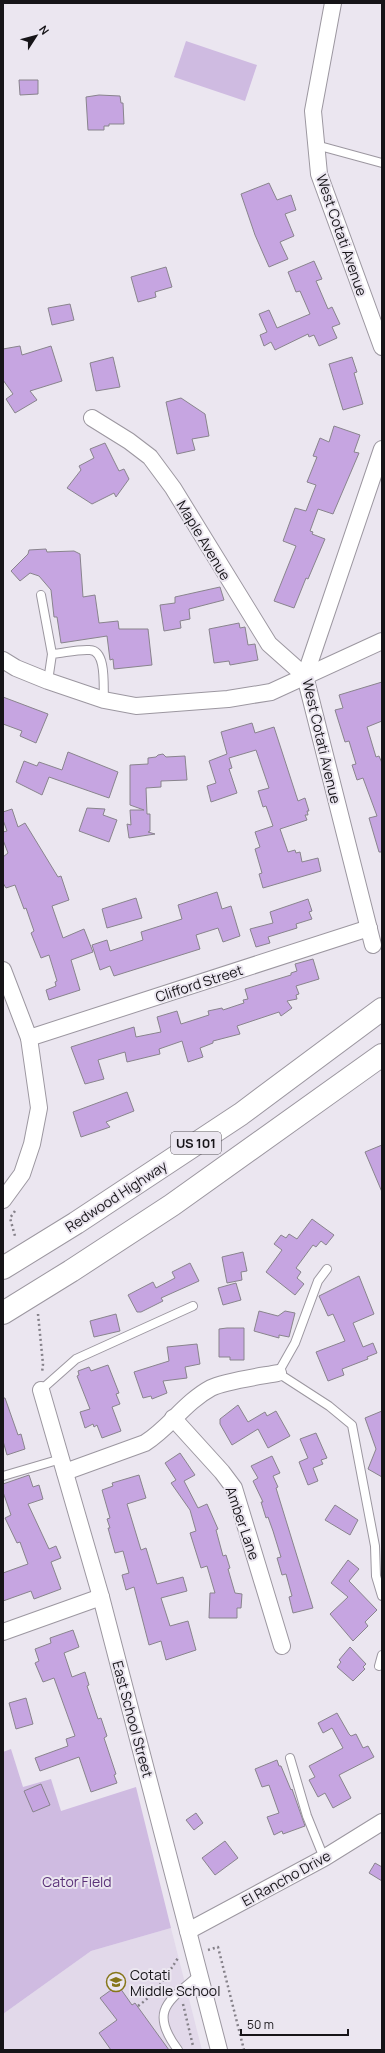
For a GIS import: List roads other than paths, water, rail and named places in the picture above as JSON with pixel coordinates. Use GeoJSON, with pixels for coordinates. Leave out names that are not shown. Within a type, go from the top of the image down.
{"type":"FeatureCollection","features":[{"type":"Feature","properties":{"kind":"highway","name":"Redwood Highway"},"geometry":{"type":"LineString","coordinates":[[3,1268],[76,1223],[241,1114],[382,1009]]}},
{"type":"Feature","properties":{"kind":"highway","name":"US 101"},"geometry":{"type":"LineString","coordinates":[[3,1313],[71,1271],[172,1205],[382,1055]]}},
{"type":"Feature","properties":{"kind":"street","name":"West Cotati Avenue"},"geometry":{"type":"LineString","coordinates":[[333,3],[313,111],[319,174],[382,347]]}},
{"type":"Feature","properties":{"kind":"street","name":"Maple Avenue"},"geometry":{"type":"LineString","coordinates":[[92,418],[129,441],[150,457],[173,488],[269,644],[305,676]]}},
{"type":"Feature","properties":{"kind":"street","name":"West Cotati Avenue"},"geometry":{"type":"LineString","coordinates":[[373,945],[305,676],[382,449]]}},
{"type":"Feature","properties":{"kind":"street"},"geometry":{"type":"LineString","coordinates":[[3,660],[16,668],[48,681],[104,700],[136,706],[228,699],[270,692],[349,658],[382,641]]}},
{"type":"Feature","properties":{"kind":"street","name":"Clifford Street"},"geometry":{"type":"LineString","coordinates":[[29,1038],[369,928]]}},
{"type":"Feature","properties":{"kind":"street"},"geometry":{"type":"LineString","coordinates":[[3,970],[29,1038],[39,1108],[32,1144],[22,1174],[3,1200]]}},
{"type":"Feature","properties":{"kind":"street"},"geometry":{"type":"LineString","coordinates":[[63,1465],[145,1444],[157,1436],[173,1418],[194,1400],[213,1387],[278,1373]]}},
{"type":"Feature","properties":{"kind":"street","name":"East School Street"},"geometry":{"type":"LineString","coordinates":[[41,1390],[101,1597],[219,2050]]}},
{"type":"Feature","properties":{"kind":"street","name":"Amber Lane"},"geometry":{"type":"LineString","coordinates":[[173,1418],[222,1472],[234,1488],[282,1646]]}},
{"type":"Feature","properties":{"kind":"street"},"geometry":{"type":"LineString","coordinates":[[3,1632],[101,1597]]}},
{"type":"Feature","properties":{"kind":"street","name":"El Rancho Drive"},"geometry":{"type":"LineString","coordinates":[[188,1931],[324,1858],[382,1822]]}},
{"type":"Feature","properties":{"kind":"lane"},"geometry":{"type":"LineString","coordinates":[[316,145],[382,163]]}},
{"type":"Feature","properties":{"kind":"lane"},"geometry":{"type":"LineString","coordinates":[[41,595],[52,654],[48,681]]}},
{"type":"Feature","properties":{"kind":"lane"},"geometry":{"type":"LineString","coordinates":[[52,654],[90,650],[98,654],[102,660],[104,700]]}},
{"type":"Feature","properties":{"kind":"lane"},"geometry":{"type":"LineString","coordinates":[[327,1269],[318,1281],[295,1343],[278,1373],[329,1406],[352,1425],[374,1546],[376,1576],[382,1596]]}},
{"type":"Feature","properties":{"kind":"lane"},"geometry":{"type":"LineString","coordinates":[[41,1390],[76,1360],[193,1306]]}},
{"type":"Feature","properties":{"kind":"lane"},"geometry":{"type":"LineString","coordinates":[[3,1476],[63,1465]]}},
{"type":"Feature","properties":{"kind":"lane"},"geometry":{"type":"LineString","coordinates":[[380,1666],[382,1655]]}},
{"type":"Feature","properties":{"kind":"lane"},"geometry":{"type":"LineString","coordinates":[[290,1758],[307,1816],[324,1858]]}},
{"type":"Feature","properties":{"kind":"lane"},"geometry":{"type":"LineString","coordinates":[[178,2050],[169,2038],[162,2013],[170,2001],[200,1974]]}},
{"type":"Feature","properties":{"kind":"place","name":"Cotati Middle School"},"geometry":{"type":"Point","coordinates":[116,1982]}},
{"type":"Feature","properties":{"kind":"park label","name":"Cator Field"},"geometry":{"type":"Point","coordinates":[77,1881]}}]}
